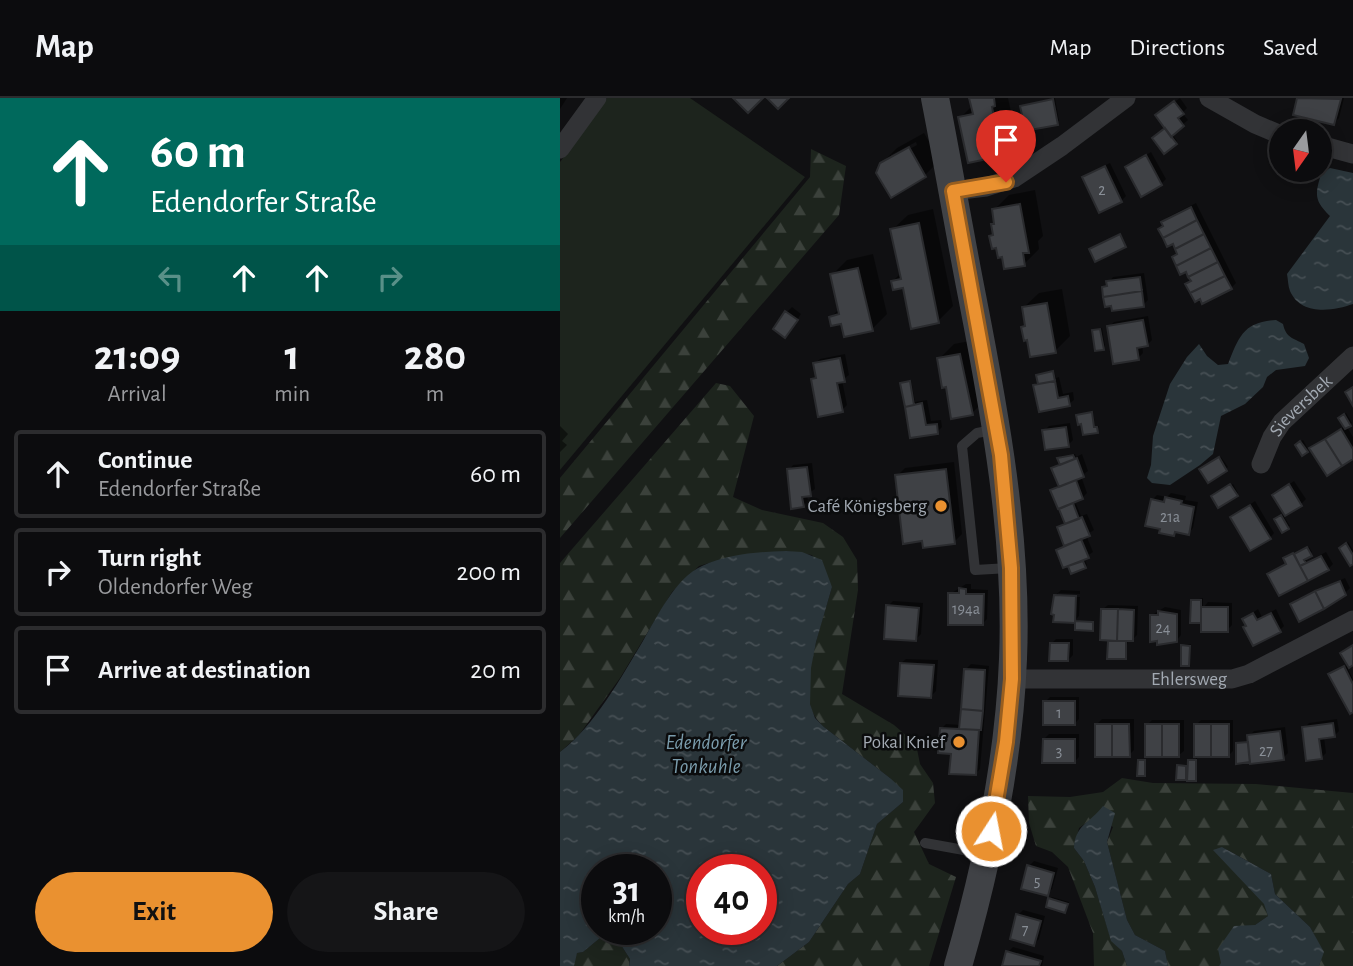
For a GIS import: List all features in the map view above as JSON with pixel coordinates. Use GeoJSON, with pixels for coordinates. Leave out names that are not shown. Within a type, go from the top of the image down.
{"type":"FeatureCollection","features":[{"type":"Feature","properties":{"kind":"street"},"geometry":{"type":"LineString","coordinates":[[560,149],[597,98]]}},
{"type":"Feature","properties":{"kind":"street"},"geometry":{"type":"LineString","coordinates":[[934,98],[997,429],[1011,568],[1012,679],[1001,775],[987,854],[958,966]]}},
{"type":"Feature","properties":{"kind":"street"},"geometry":{"type":"LineString","coordinates":[[953,191],[986,187],[1014,178],[1126,98]]}},
{"type":"Feature","properties":{"kind":"street"},"geometry":{"type":"LineString","coordinates":[[1209,98],[1269,130]]}},
{"type":"Feature","properties":{"kind":"street"},"geometry":{"type":"LineString","coordinates":[[1332,149],[1353,155]]}},
{"type":"Feature","properties":{"kind":"street","name":"Sieversbek"},"geometry":{"type":"LineString","coordinates":[[1261,464],[1272,437],[1282,422],[1353,356]]}},
{"type":"Feature","properties":{"kind":"street","name":"Ehlersweg"},"geometry":{"type":"LineString","coordinates":[[1012,679],[1232,679],[1249,674],[1353,620]]}},
{"type":"Feature","properties":{"kind":"lane"},"geometry":{"type":"LineString","coordinates":[[997,429],[977,433],[962,446],[975,570],[1011,568]]}},
{"type":"Feature","properties":{"kind":"lane"},"geometry":{"type":"LineString","coordinates":[[925,843],[987,854]]}},
{"type":"Feature","properties":{"kind":"green space"},"geometry":{"type":"Polygon","coordinates":[[[607,98],[690,98],[805,177],[560,470],[560,162],[607,98]]]}},
{"type":"Feature","properties":{"kind":"green space"},"geometry":{"type":"Polygon","coordinates":[[[811,149],[846,166],[839,215],[560,538],[560,478],[810,177],[811,149]]]}},
{"type":"Feature","properties":{"kind":"green space"},"geometry":{"type":"Polygon","coordinates":[[[716,383],[730,386],[754,416],[733,497],[762,510],[823,523],[843,537],[857,560],[858,590],[842,694],[894,725],[916,744],[920,764],[933,783],[935,803],[914,832],[929,864],[956,877],[929,966],[777,966],[809,942],[848,884],[860,874],[877,824],[903,802],[890,778],[824,727],[812,711],[809,691],[812,661],[832,587],[812,555],[786,551],[699,566],[672,592],[620,678],[579,735],[560,752],[560,563],[716,383]]]}},
{"type":"Feature","properties":{"kind":"green space"},"geometry":{"type":"Polygon","coordinates":[[[1122,778],[1153,783],[1256,784],[1353,793],[1353,966],[1319,966],[1323,952],[1310,927],[1275,894],[1271,874],[1222,847],[1265,904],[1268,916],[1255,925],[1219,966],[1168,966],[1165,951],[1135,935],[1127,920],[1107,842],[1113,827],[1096,816],[1079,828],[1074,848],[1084,861],[1095,887],[1111,940],[1122,951],[1127,966],[1094,966],[1093,933],[1068,867],[1052,852],[1036,846],[1029,823],[1028,796],[1070,797],[1103,792],[1122,778]]]}},
{"type":"Feature","properties":{"kind":"green space"},"geometry":{"type":"Polygon","coordinates":[[[592,945],[621,945],[630,959],[629,966],[574,966],[577,953],[592,945]]]}},
{"type":"Feature","properties":{"kind":"water"},"geometry":{"type":"Polygon","coordinates":[[[1332,168],[1353,173],[1353,304],[1327,310],[1309,308],[1295,299],[1289,289],[1287,274],[1330,216],[1321,206],[1317,192],[1319,182],[1332,182],[1332,168]]]}},
{"type":"Feature","properties":{"kind":"water"},"geometry":{"type":"Polygon","coordinates":[[[1276,320],[1283,324],[1290,337],[1304,344],[1309,358],[1305,366],[1276,370],[1245,404],[1221,416],[1213,454],[1200,465],[1170,485],[1152,483],[1147,478],[1151,465],[1153,436],[1170,384],[1187,357],[1199,344],[1207,356],[1218,365],[1228,364],[1239,339],[1249,328],[1265,321],[1276,320]]]}},
{"type":"Feature","properties":{"kind":"water","name":"Edendorfer Tonkuhle"},"geometry":{"type":"Polygon","coordinates":[[[802,552],[822,560],[832,587],[811,668],[810,704],[815,718],[824,727],[903,790],[903,802],[877,824],[860,874],[848,884],[809,942],[777,966],[629,966],[630,959],[621,945],[672,945],[672,854],[581,854],[581,945],[592,945],[577,953],[574,966],[560,966],[560,752],[596,715],[661,610],[684,579],[702,566],[743,554],[802,552]]]}},
{"type":"Feature","properties":{"kind":"water"},"geometry":{"type":"Polygon","coordinates":[[[1103,806],[1115,813],[1107,842],[1127,920],[1135,935],[1165,951],[1168,966],[1127,966],[1122,951],[1111,941],[1095,887],[1084,861],[1074,848],[1080,829],[1103,806]]]}},
{"type":"Feature","properties":{"kind":"water"},"geometry":{"type":"Polygon","coordinates":[[[1222,847],[1271,874],[1275,894],[1310,927],[1324,952],[1319,966],[1219,966],[1221,963],[1218,949],[1234,926],[1255,925],[1268,916],[1264,904],[1213,850],[1222,847]]]}},
{"type":"Feature","properties":{"kind":"building"},"geometry":{"type":"Polygon","coordinates":[[[733,98],[763,98],[748,113],[733,98]]]}},
{"type":"Feature","properties":{"kind":"building"},"geometry":{"type":"Polygon","coordinates":[[[767,98],[789,98],[778,109],[767,98]]]}},
{"type":"Feature","properties":{"kind":"building"},"geometry":{"type":"Polygon","coordinates":[[[969,98],[994,98],[995,106],[992,107],[1002,156],[968,163],[958,117],[973,114],[969,98]]]}},
{"type":"Feature","properties":{"kind":"building"},"geometry":{"type":"Polygon","coordinates":[[[1297,98],[1341,99],[1334,125],[1332,119],[1309,119],[1293,115],[1297,98]]]}},
{"type":"Feature","properties":{"kind":"building"},"geometry":{"type":"Polygon","coordinates":[[[1053,99],[1058,125],[1013,133],[1010,118],[1022,115],[1020,106],[1053,99]]]}},
{"type":"Feature","properties":{"kind":"building"},"geometry":{"type":"Polygon","coordinates":[[[1174,101],[1184,114],[1178,118],[1184,126],[1171,137],[1155,115],[1174,101]]]}},
{"type":"Feature","properties":{"kind":"building"},"geometry":{"type":"Polygon","coordinates":[[[1165,128],[1177,144],[1164,154],[1152,138],[1165,128]]]}},
{"type":"Feature","properties":{"kind":"building"},"geometry":{"type":"Polygon","coordinates":[[[909,147],[926,177],[891,198],[876,173],[880,163],[909,147]]]}},
{"type":"Feature","properties":{"kind":"building"},"geometry":{"type":"Polygon","coordinates":[[[1146,155],[1162,185],[1141,197],[1125,167],[1146,155]]]}},
{"type":"Feature","properties":{"kind":"building"},"geometry":{"type":"Polygon","coordinates":[[[1105,166],[1122,202],[1099,213],[1082,177],[1105,166]]]}},
{"type":"Feature","properties":{"kind":"building"},"geometry":{"type":"Polygon","coordinates":[[[1020,204],[1029,253],[1023,253],[1025,266],[1004,269],[1002,257],[998,258],[996,248],[992,249],[989,236],[993,235],[992,209],[1020,204]]]}},
{"type":"Feature","properties":{"kind":"building"},"geometry":{"type":"Polygon","coordinates":[[[1191,207],[1197,220],[1163,238],[1158,229],[1163,226],[1161,222],[1191,207]]]}},
{"type":"Feature","properties":{"kind":"building"},"geometry":{"type":"Polygon","coordinates":[[[1197,220],[1204,234],[1175,249],[1173,244],[1167,247],[1163,238],[1197,220]]]}},
{"type":"Feature","properties":{"kind":"building"},"geometry":{"type":"Polygon","coordinates":[[[919,223],[939,323],[911,329],[903,288],[893,290],[891,281],[901,279],[890,229],[919,223]]]}},
{"type":"Feature","properties":{"kind":"building"},"geometry":{"type":"Polygon","coordinates":[[[1120,234],[1126,247],[1095,262],[1089,249],[1120,234]]]}},
{"type":"Feature","properties":{"kind":"building"},"geometry":{"type":"Polygon","coordinates":[[[1204,234],[1211,248],[1176,266],[1172,257],[1177,254],[1175,249],[1204,234]]]}},
{"type":"Feature","properties":{"kind":"building"},"geometry":{"type":"Polygon","coordinates":[[[1211,248],[1218,262],[1188,277],[1186,272],[1180,275],[1176,266],[1211,248]]]}},
{"type":"Feature","properties":{"kind":"building"},"geometry":{"type":"Polygon","coordinates":[[[1218,262],[1225,276],[1190,293],[1185,284],[1191,281],[1188,277],[1218,262]]]}},
{"type":"Feature","properties":{"kind":"building"},"geometry":{"type":"Polygon","coordinates":[[[858,268],[873,331],[844,337],[841,324],[831,326],[829,317],[839,314],[830,274],[858,268]]]}},
{"type":"Feature","properties":{"kind":"building"},"geometry":{"type":"Polygon","coordinates":[[[1225,276],[1232,289],[1202,304],[1200,299],[1195,302],[1190,293],[1225,276]]]}},
{"type":"Feature","properties":{"kind":"building"},"geometry":{"type":"Polygon","coordinates":[[[1140,277],[1142,291],[1103,297],[1102,287],[1107,286],[1106,281],[1140,277]]]}},
{"type":"Feature","properties":{"kind":"building"},"geometry":{"type":"Polygon","coordinates":[[[1142,291],[1144,307],[1112,311],[1111,306],[1105,307],[1103,297],[1142,291]]]}},
{"type":"Feature","properties":{"kind":"building"},"geometry":{"type":"Polygon","coordinates":[[[1047,303],[1056,353],[1030,357],[1021,327],[1025,326],[1022,307],[1047,303]]]}},
{"type":"Feature","properties":{"kind":"building"},"geometry":{"type":"Polygon","coordinates":[[[785,311],[798,320],[785,338],[773,329],[785,311]]]}},
{"type":"Feature","properties":{"kind":"building"},"geometry":{"type":"Polygon","coordinates":[[[1143,320],[1148,346],[1137,348],[1139,360],[1113,364],[1107,326],[1143,320]]]}},
{"type":"Feature","properties":{"kind":"building"},"geometry":{"type":"Polygon","coordinates":[[[1100,329],[1104,350],[1095,351],[1092,330],[1100,329]]]}},
{"type":"Feature","properties":{"kind":"building"},"geometry":{"type":"Polygon","coordinates":[[[960,354],[973,415],[951,419],[946,387],[942,388],[937,358],[960,354]]]}},
{"type":"Feature","properties":{"kind":"building"},"geometry":{"type":"Polygon","coordinates":[[[840,358],[845,382],[837,383],[843,412],[818,417],[811,379],[816,378],[813,363],[840,358]]]}},
{"type":"Feature","properties":{"kind":"building"},"geometry":{"type":"Polygon","coordinates":[[[1053,371],[1055,381],[1038,384],[1036,375],[1053,371]]]}},
{"type":"Feature","properties":{"kind":"building"},"geometry":{"type":"Polygon","coordinates":[[[910,381],[914,405],[905,407],[900,383],[910,381]]]}},
{"type":"Feature","properties":{"kind":"building"},"geometry":{"type":"Polygon","coordinates":[[[1055,381],[1058,398],[1068,396],[1070,406],[1039,412],[1033,385],[1055,381]]]}},
{"type":"Feature","properties":{"kind":"building"},"geometry":{"type":"Polygon","coordinates":[[[1353,387],[1353,406],[1345,392],[1353,387]]]}},
{"type":"Feature","properties":{"kind":"building"},"geometry":{"type":"Polygon","coordinates":[[[922,403],[926,425],[937,424],[938,434],[910,438],[905,407],[922,403]]]}},
{"type":"Feature","properties":{"kind":"building"},"geometry":{"type":"Polygon","coordinates":[[[1092,412],[1094,427],[1097,427],[1098,433],[1083,435],[1076,415],[1092,412]]]}},
{"type":"Feature","properties":{"kind":"building"},"geometry":{"type":"Polygon","coordinates":[[[1344,414],[1351,426],[1345,429],[1338,418],[1344,414]]]}},
{"type":"Feature","properties":{"kind":"building"},"geometry":{"type":"Polygon","coordinates":[[[1066,427],[1069,447],[1045,450],[1042,430],[1066,427]]]}},
{"type":"Feature","properties":{"kind":"building"},"geometry":{"type":"Polygon","coordinates":[[[1341,429],[1353,449],[1353,459],[1342,466],[1325,439],[1341,429]]]}},
{"type":"Feature","properties":{"kind":"building"},"geometry":{"type":"Polygon","coordinates":[[[1325,439],[1342,466],[1327,476],[1309,448],[1325,439]]]}},
{"type":"Feature","properties":{"kind":"building"},"geometry":{"type":"Polygon","coordinates":[[[1300,441],[1308,452],[1302,456],[1295,445],[1300,441]]]}},
{"type":"Feature","properties":{"kind":"building"},"geometry":{"type":"Polygon","coordinates":[[[1073,455],[1075,459],[1060,465],[1057,458],[1073,455]]]}},
{"type":"Feature","properties":{"kind":"building"},"geometry":{"type":"Polygon","coordinates":[[[1219,457],[1227,471],[1208,483],[1199,469],[1219,457]]]}},
{"type":"Feature","properties":{"kind":"building"},"geometry":{"type":"Polygon","coordinates":[[[1077,458],[1084,477],[1059,487],[1051,468],[1077,458]]]}},
{"type":"Feature","properties":{"kind":"building"},"geometry":{"type":"Polygon","coordinates":[[[807,467],[811,496],[802,497],[804,507],[791,509],[787,469],[807,467]]]}},
{"type":"Feature","properties":{"kind":"building"},"geometry":{"type":"Polygon","coordinates":[[[946,469],[955,544],[923,548],[922,541],[903,544],[895,475],[946,469]]]}},
{"type":"Feature","properties":{"kind":"building"},"geometry":{"type":"Polygon","coordinates":[[[1076,480],[1083,499],[1058,509],[1050,490],[1076,480]]]}},
{"type":"Feature","properties":{"kind":"building"},"geometry":{"type":"Polygon","coordinates":[[[1230,484],[1238,496],[1218,508],[1211,496],[1230,484]]]}},
{"type":"Feature","properties":{"kind":"building"},"geometry":{"type":"Polygon","coordinates":[[[1289,484],[1302,506],[1285,516],[1272,495],[1289,484]]]}},
{"type":"Feature","properties":{"kind":"building"},"geometry":{"type":"Polygon","coordinates":[[[1165,497],[1194,507],[1189,535],[1159,533],[1160,529],[1145,526],[1151,499],[1164,502],[1165,497]]]}},
{"type":"Feature","properties":{"kind":"building"},"geometry":{"type":"Polygon","coordinates":[[[1073,503],[1079,519],[1065,524],[1059,509],[1073,503]]]}},
{"type":"Feature","properties":{"kind":"building"},"geometry":{"type":"Polygon","coordinates":[[[1250,505],[1271,539],[1250,551],[1230,517],[1250,505]]]}},
{"type":"Feature","properties":{"kind":"building"},"geometry":{"type":"Polygon","coordinates":[[[1281,515],[1289,529],[1282,533],[1274,519],[1281,515]]]}},
{"type":"Feature","properties":{"kind":"building"},"geometry":{"type":"Polygon","coordinates":[[[1082,517],[1090,536],[1064,546],[1057,527],[1082,517]]]}},
{"type":"Feature","properties":{"kind":"building"},"geometry":{"type":"Polygon","coordinates":[[[1081,539],[1089,558],[1063,568],[1056,550],[1081,539]]]}},
{"type":"Feature","properties":{"kind":"building"},"geometry":{"type":"Polygon","coordinates":[[[1346,543],[1353,555],[1353,564],[1350,566],[1339,548],[1346,543]]]}},
{"type":"Feature","properties":{"kind":"building"},"geometry":{"type":"Polygon","coordinates":[[[1307,547],[1312,556],[1300,566],[1294,554],[1307,547]]]}},
{"type":"Feature","properties":{"kind":"building"},"geometry":{"type":"Polygon","coordinates":[[[1293,553],[1308,581],[1279,596],[1267,574],[1286,564],[1283,558],[1293,553]]]}},
{"type":"Feature","properties":{"kind":"building"},"geometry":{"type":"Polygon","coordinates":[[[1321,556],[1329,570],[1308,581],[1300,566],[1321,556]]]}},
{"type":"Feature","properties":{"kind":"building"},"geometry":{"type":"Polygon","coordinates":[[[1083,561],[1086,568],[1071,574],[1068,566],[1083,561]]]}},
{"type":"Feature","properties":{"kind":"building"},"geometry":{"type":"Polygon","coordinates":[[[1340,581],[1346,595],[1324,609],[1315,591],[1340,581]]]}},
{"type":"Feature","properties":{"kind":"building"},"geometry":{"type":"Polygon","coordinates":[[[959,588],[966,589],[966,594],[984,594],[983,625],[948,625],[948,593],[959,593],[959,588]]]}},
{"type":"Feature","properties":{"kind":"building"},"geometry":{"type":"Polygon","coordinates":[[[1315,591],[1324,609],[1299,622],[1290,604],[1315,591]]]}},
{"type":"Feature","properties":{"kind":"building"},"geometry":{"type":"Polygon","coordinates":[[[1054,595],[1076,596],[1075,623],[1053,622],[1054,615],[1051,614],[1054,595]]]}},
{"type":"Feature","properties":{"kind":"building"},"geometry":{"type":"Polygon","coordinates":[[[1191,600],[1201,600],[1201,623],[1190,623],[1191,600]]]}},
{"type":"Feature","properties":{"kind":"building"},"geometry":{"type":"Polygon","coordinates":[[[886,605],[919,608],[916,641],[884,639],[886,605]]]}},
{"type":"Feature","properties":{"kind":"building"},"geometry":{"type":"Polygon","coordinates":[[[1201,607],[1228,607],[1228,632],[1201,632],[1201,607]]]}},
{"type":"Feature","properties":{"kind":"building"},"geometry":{"type":"Polygon","coordinates":[[[1101,609],[1118,609],[1117,641],[1100,640],[1101,609]]]}},
{"type":"Feature","properties":{"kind":"building"},"geometry":{"type":"Polygon","coordinates":[[[1118,609],[1134,610],[1133,641],[1117,641],[1118,609]]]}},
{"type":"Feature","properties":{"kind":"building"},"geometry":{"type":"Polygon","coordinates":[[[1158,611],[1177,614],[1177,642],[1157,645],[1157,641],[1150,642],[1150,615],[1158,615],[1158,611]]]}},
{"type":"Feature","properties":{"kind":"building"},"geometry":{"type":"Polygon","coordinates":[[[1253,613],[1257,620],[1271,613],[1281,632],[1253,646],[1242,619],[1253,613]]]}},
{"type":"Feature","properties":{"kind":"building"},"geometry":{"type":"Polygon","coordinates":[[[1075,621],[1093,622],[1093,631],[1075,630],[1075,621]]]}},
{"type":"Feature","properties":{"kind":"building"},"geometry":{"type":"Polygon","coordinates":[[[1108,641],[1126,641],[1126,659],[1107,659],[1108,641]]]}},
{"type":"Feature","properties":{"kind":"building"},"geometry":{"type":"Polygon","coordinates":[[[1050,643],[1069,643],[1068,661],[1049,661],[1050,643]]]}},
{"type":"Feature","properties":{"kind":"building"},"geometry":{"type":"Polygon","coordinates":[[[1181,645],[1190,646],[1189,666],[1181,666],[1181,645]]]}},
{"type":"Feature","properties":{"kind":"building"},"geometry":{"type":"Polygon","coordinates":[[[1353,645],[1353,665],[1349,668],[1340,653],[1353,645]]]}},
{"type":"Feature","properties":{"kind":"building"},"geometry":{"type":"Polygon","coordinates":[[[900,663],[934,665],[931,698],[898,696],[900,663]]]}},
{"type":"Feature","properties":{"kind":"building"},"geometry":{"type":"Polygon","coordinates":[[[1344,666],[1353,684],[1353,712],[1350,714],[1328,674],[1344,666]]]}},
{"type":"Feature","properties":{"kind":"building"},"geometry":{"type":"Polygon","coordinates":[[[964,669],[985,670],[983,711],[961,709],[964,669]]]}},
{"type":"Feature","properties":{"kind":"building"},"geometry":{"type":"Polygon","coordinates":[[[1043,701],[1075,701],[1075,725],[1043,725],[1043,701]]]}},
{"type":"Feature","properties":{"kind":"building"},"geometry":{"type":"Polygon","coordinates":[[[961,709],[983,711],[981,730],[959,729],[961,709]]]}},
{"type":"Feature","properties":{"kind":"building"},"geometry":{"type":"Polygon","coordinates":[[[1333,723],[1335,737],[1319,739],[1322,759],[1306,761],[1302,727],[1333,723]]]}},
{"type":"Feature","properties":{"kind":"building"},"geometry":{"type":"Polygon","coordinates":[[[1095,724],[1112,724],[1112,757],[1095,757],[1095,724]]]}},
{"type":"Feature","properties":{"kind":"building"},"geometry":{"type":"Polygon","coordinates":[[[1112,724],[1129,724],[1130,757],[1112,757],[1112,724]]]}},
{"type":"Feature","properties":{"kind":"building"},"geometry":{"type":"Polygon","coordinates":[[[1145,724],[1162,724],[1162,757],[1145,757],[1145,724]]]}},
{"type":"Feature","properties":{"kind":"building"},"geometry":{"type":"Polygon","coordinates":[[[1162,724],[1179,724],[1179,757],[1162,757],[1162,724]]]}},
{"type":"Feature","properties":{"kind":"building"},"geometry":{"type":"Polygon","coordinates":[[[1194,724],[1211,724],[1211,757],[1194,757],[1194,724]]]}},
{"type":"Feature","properties":{"kind":"building"},"geometry":{"type":"Polygon","coordinates":[[[1211,724],[1229,724],[1229,757],[1211,757],[1211,724]]]}},
{"type":"Feature","properties":{"kind":"building","name":"Pokal Knief"},"geometry":{"type":"Polygon","coordinates":[[[940,728],[979,730],[976,775],[949,774],[951,754],[938,753],[940,728]]]}},
{"type":"Feature","properties":{"kind":"building"},"geometry":{"type":"Polygon","coordinates":[[[1280,731],[1284,760],[1250,764],[1247,735],[1280,731]]]}},
{"type":"Feature","properties":{"kind":"building"},"geometry":{"type":"Polygon","coordinates":[[[1043,739],[1075,739],[1075,763],[1042,763],[1043,739]]]}},
{"type":"Feature","properties":{"kind":"building"},"geometry":{"type":"Polygon","coordinates":[[[1248,742],[1250,762],[1236,764],[1236,743],[1248,742]]]}},
{"type":"Feature","properties":{"kind":"building"},"geometry":{"type":"Polygon","coordinates":[[[1138,760],[1145,760],[1145,776],[1137,776],[1138,760]]]}},
{"type":"Feature","properties":{"kind":"building"},"geometry":{"type":"Polygon","coordinates":[[[1188,760],[1196,760],[1196,781],[1187,781],[1188,760]]]}},
{"type":"Feature","properties":{"kind":"building"},"geometry":{"type":"Polygon","coordinates":[[[1177,765],[1186,766],[1186,780],[1176,780],[1177,765]]]}},
{"type":"Feature","properties":{"kind":"building"},"geometry":{"type":"Polygon","coordinates":[[[1027,865],[1054,873],[1048,896],[1021,889],[1027,865]]]}},
{"type":"Feature","properties":{"kind":"building"},"geometry":{"type":"Polygon","coordinates":[[[1048,898],[1068,904],[1065,913],[1046,907],[1048,898]]]}},
{"type":"Feature","properties":{"kind":"building"},"geometry":{"type":"Polygon","coordinates":[[[1016,914],[1041,921],[1034,946],[1010,939],[1016,914]]]}},
{"type":"Feature","properties":{"kind":"building"},"geometry":{"type":"Polygon","coordinates":[[[1006,951],[1041,961],[1039,966],[1002,966],[1006,951]]]}},
{"type":"Feature","properties":{"kind":"place","name":"Café Königsberg"},"geometry":{"type":"Point","coordinates":[941,506]}},
{"type":"Feature","properties":{"kind":"place","name":"Pokal Knief"},"geometry":{"type":"Point","coordinates":[959,742]}},
{"type":"Feature","properties":{"kind":"route"},"geometry":{"type":"LineString","coordinates":[[991,831],[1006,742],[1012,679],[1011,568],[1001,455],[991,389],[953,191],[1006,182]]}}]}
